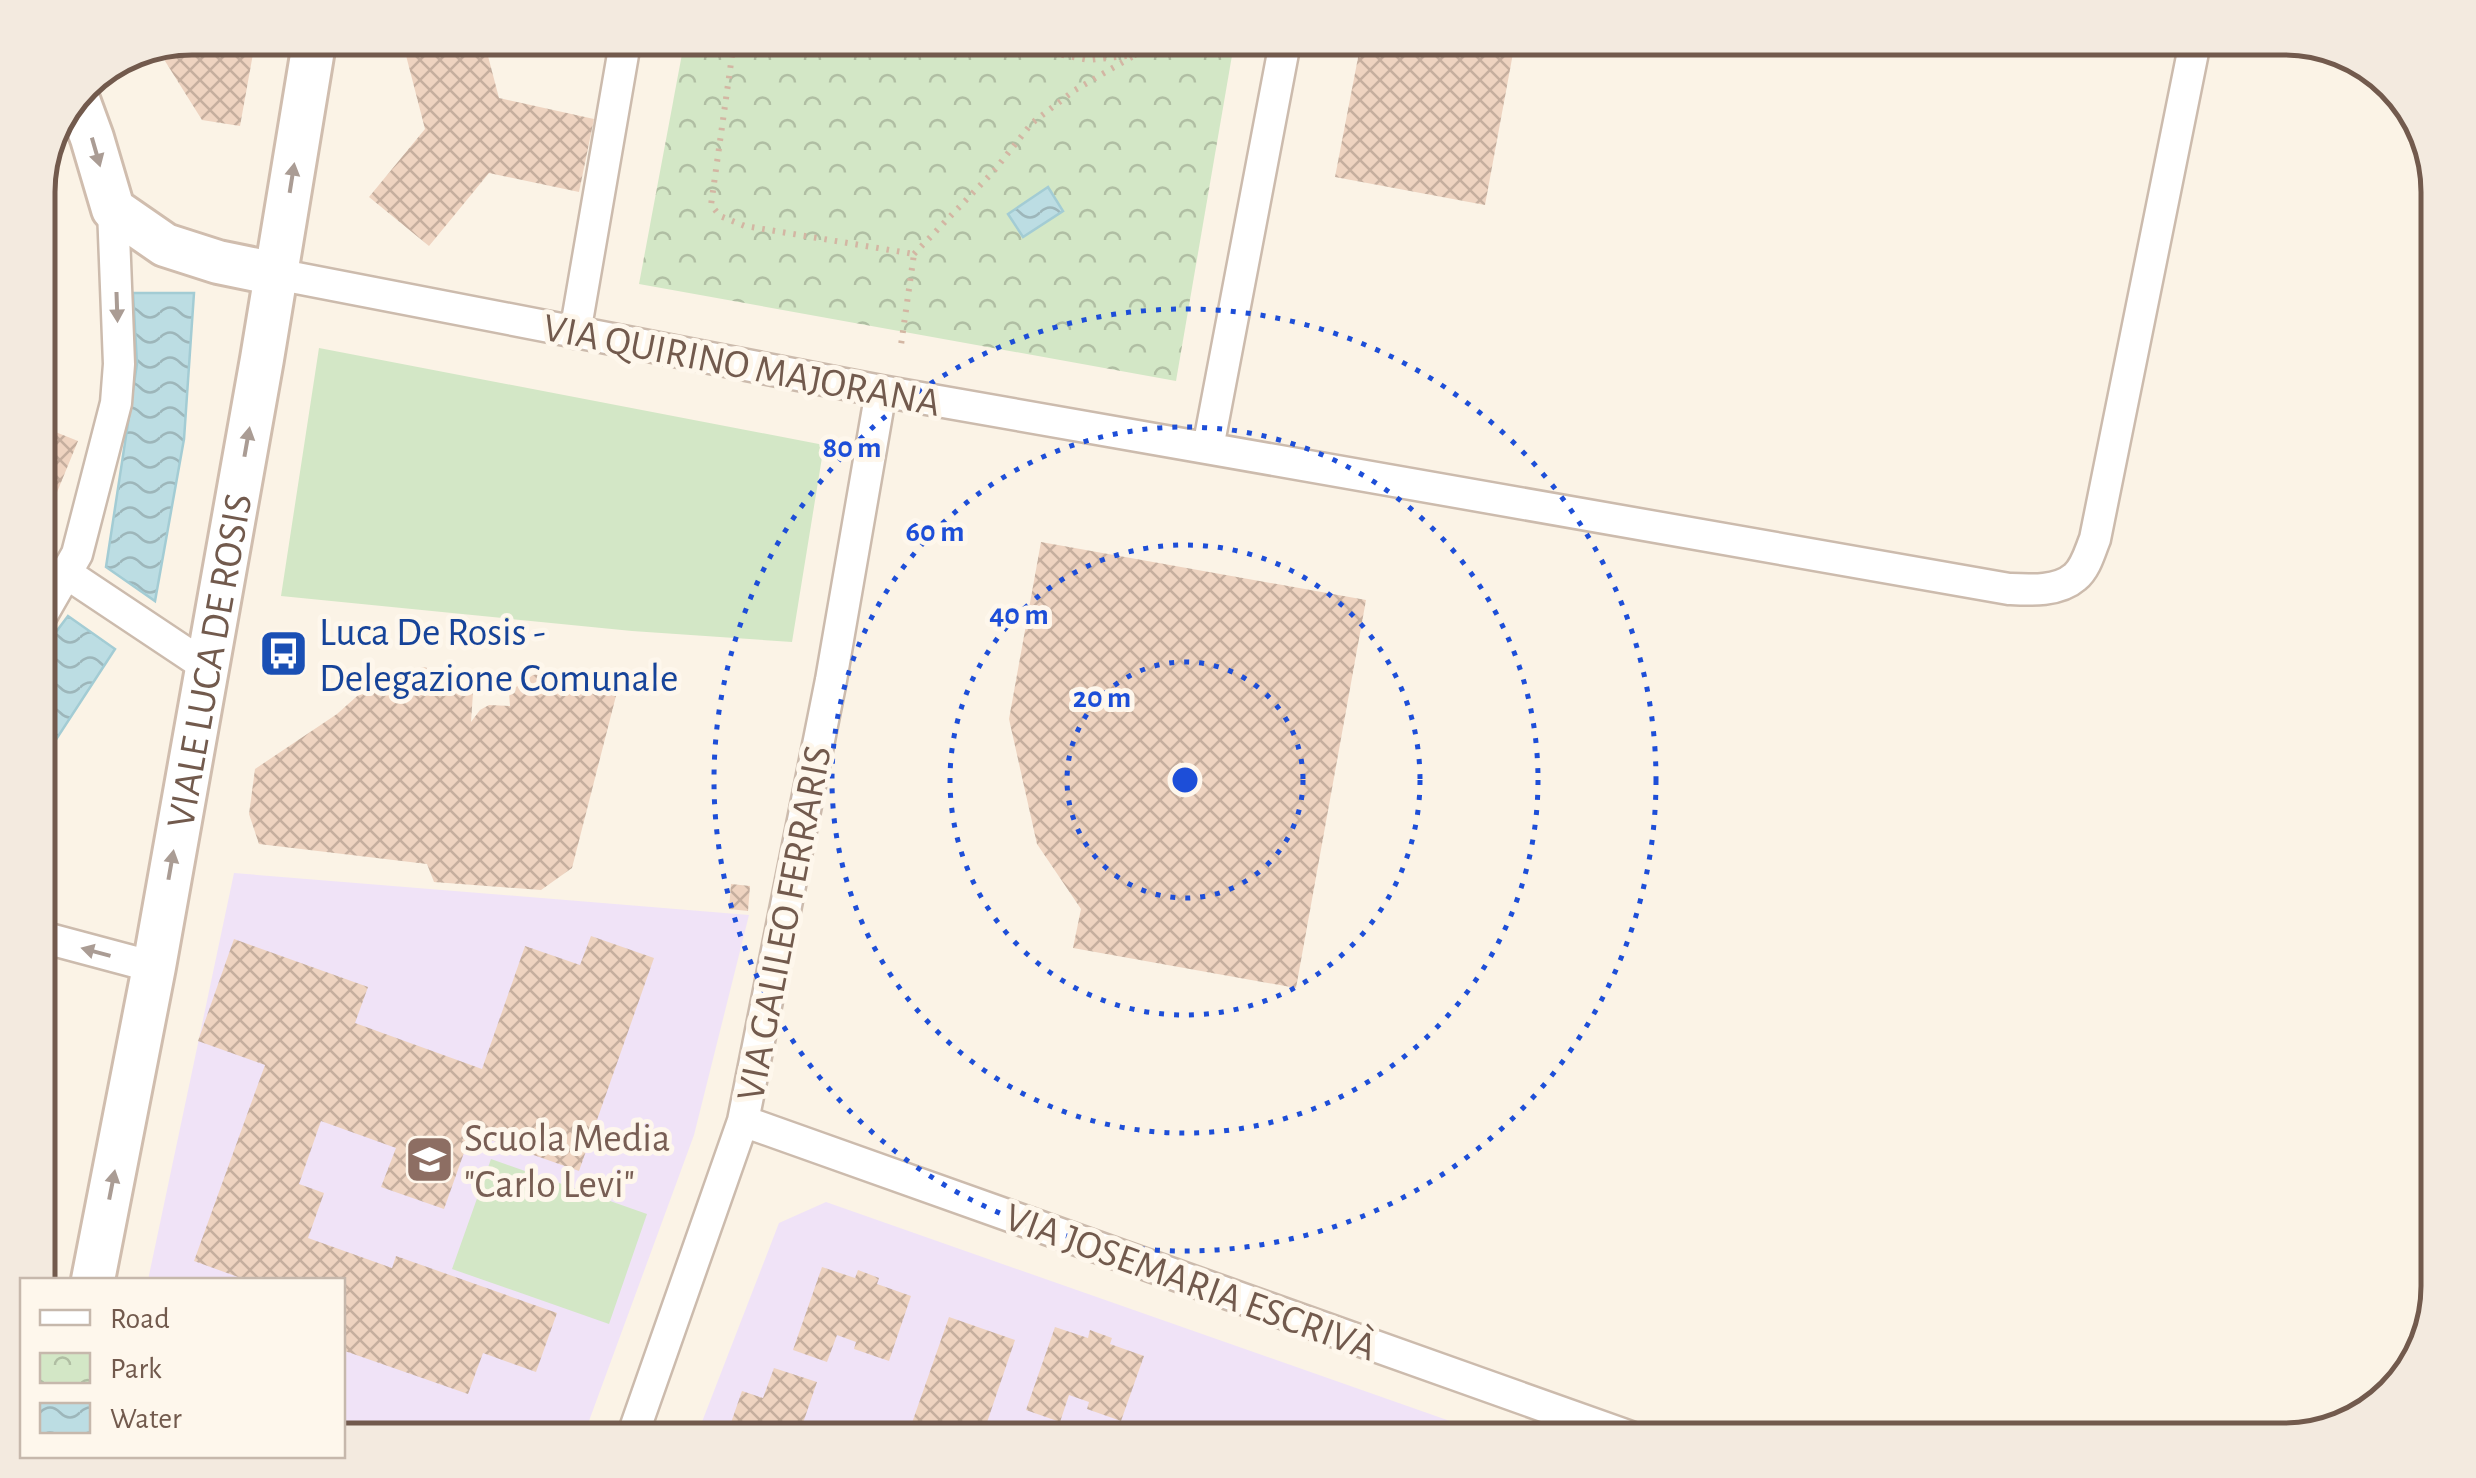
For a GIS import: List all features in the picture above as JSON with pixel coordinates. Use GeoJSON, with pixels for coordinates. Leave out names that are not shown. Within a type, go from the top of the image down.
{"type":"FeatureCollection","features":[{"type":"Feature","properties":{"kind":"main road","name":"VIALE LUCA DE ROSIS"},"geometry":{"type":"LineString","coordinates":[[93,1278],[154,966],[312,55]]}},
{"type":"Feature","properties":{"kind":"main road"},"geometry":{"type":"LineString","coordinates":[[82,111],[112,209],[165,245],[218,262],[276,274]]}},
{"type":"Feature","properties":{"kind":"street"},"geometry":{"type":"LineString","coordinates":[[574,333],[623,55]]}},
{"type":"Feature","properties":{"kind":"street"},"geometry":{"type":"LineString","coordinates":[[1208,448],[1283,55]]}},
{"type":"Feature","properties":{"kind":"street","name":"VIA QUIRINO MAJORANA"},"geometry":{"type":"LineString","coordinates":[[276,274],[881,391],[2030,590],[2075,578],[2086,562],[2101,520],[2193,55]]}},
{"type":"Feature","properties":{"kind":"street"},"geometry":{"type":"LineString","coordinates":[[55,592],[77,554],[116,403],[119,364],[112,209]]}},
{"type":"Feature","properties":{"kind":"street","name":"VIA GALILEO FERRARIS"},"geometry":{"type":"LineString","coordinates":[[637,1423],[743,1121],[831,680],[881,391]]}},
{"type":"Feature","properties":{"kind":"street"},"geometry":{"type":"LineString","coordinates":[[66,573],[206,667]]}},
{"type":"Feature","properties":{"kind":"street"},"geometry":{"type":"LineString","coordinates":[[55,940],[154,966]]}},
{"type":"Feature","properties":{"kind":"street","name":"VIA JOSEMARIA ESCRIVÀ"},"geometry":{"type":"LineString","coordinates":[[743,1121],[1591,1423]]}},
{"type":"Feature","properties":{"kind":"path"},"geometry":{"type":"LineString","coordinates":[[733,55],[711,206],[720,216],[746,226],[914,254]]}},
{"type":"Feature","properties":{"kind":"path"},"geometry":{"type":"LineString","coordinates":[[1062,55],[1089,60],[1126,55]]}},
{"type":"Feature","properties":{"kind":"path"},"geometry":{"type":"LineString","coordinates":[[901,344],[914,254],[992,172],[1032,123],[1075,90],[1132,55]]}},
{"type":"Feature","properties":{"kind":"shaded area","name":"Scuola Media \"Carlo Levi\""},"geometry":{"type":"Polygon","coordinates":[[[234,873],[749,915],[694,1135],[588,1423],[345,1423],[345,1278],[148,1278],[234,873]]]}},
{"type":"Feature","properties":{"kind":"shaded area"},"geometry":{"type":"Polygon","coordinates":[[[826,1202],[1456,1423],[702,1423],[779,1223],[826,1202]]]}},
{"type":"Feature","properties":{"kind":"green space"},"geometry":{"type":"Polygon","coordinates":[[[682,55],[1232,55],[1176,381],[639,284],[682,55]]]}},
{"type":"Feature","properties":{"kind":"green space"},"geometry":{"type":"Polygon","coordinates":[[[319,348],[824,445],[792,642],[632,631],[281,596],[319,348]]]}},
{"type":"Feature","properties":{"kind":"green space"},"geometry":{"type":"Polygon","coordinates":[[[491,1159],[647,1214],[609,1324],[452,1269],[491,1159]]]}},
{"type":"Feature","properties":{"kind":"water"},"geometry":{"type":"Polygon","coordinates":[[[1048,187],[1063,211],[1023,237],[1008,214],[1048,187]]]}},
{"type":"Feature","properties":{"kind":"water"},"geometry":{"type":"Polygon","coordinates":[[[133,293],[194,293],[184,439],[155,601],[106,567],[137,364],[133,293]]]}},
{"type":"Feature","properties":{"kind":"water"},"geometry":{"type":"Polygon","coordinates":[[[68,616],[115,649],[55,741],[55,633],[68,616]]]}},
{"type":"Feature","properties":{"kind":"building"},"geometry":{"type":"Polygon","coordinates":[[[253,55],[240,126],[202,120],[165,61],[174,56],[253,55]]]}},
{"type":"Feature","properties":{"kind":"building"},"geometry":{"type":"Polygon","coordinates":[[[406,55],[488,55],[499,98],[594,119],[579,192],[489,173],[429,246],[369,197],[425,129],[406,55]]]}},
{"type":"Feature","properties":{"kind":"building"},"geometry":{"type":"Polygon","coordinates":[[[1359,55],[1513,55],[1485,205],[1335,177],[1359,55]]]}},
{"type":"Feature","properties":{"kind":"building"},"geometry":{"type":"Polygon","coordinates":[[[55,432],[78,441],[55,497],[55,432]]]}},
{"type":"Feature","properties":{"kind":"building"},"geometry":{"type":"Polygon","coordinates":[[[1041,542],[1366,600],[1296,988],[1073,948],[1081,909],[1037,844],[1009,719],[1041,542]]]}},
{"type":"Feature","properties":{"kind":"building"},"geometry":{"type":"Polygon","coordinates":[[[424,667],[454,677],[473,693],[471,722],[489,705],[510,706],[509,692],[533,675],[549,673],[618,688],[572,868],[541,890],[434,882],[427,864],[259,844],[249,814],[255,769],[337,714],[389,673],[424,667]]]}},
{"type":"Feature","properties":{"kind":"building"},"geometry":{"type":"Polygon","coordinates":[[[731,884],[750,886],[748,911],[729,909],[731,884]]]}},
{"type":"Feature","properties":{"kind":"building"},"geometry":{"type":"Polygon","coordinates":[[[591,936],[654,958],[579,1171],[471,1133],[444,1209],[381,1187],[396,1148],[321,1121],[299,1184],[324,1193],[308,1238],[392,1268],[396,1256],[557,1313],[536,1372],[483,1353],[468,1394],[345,1351],[345,1278],[238,1278],[194,1261],[265,1065],[198,1041],[234,939],[368,987],[355,1023],[482,1069],[525,946],[580,965],[591,936]]]}},
{"type":"Feature","properties":{"kind":"building"},"geometry":{"type":"Polygon","coordinates":[[[822,1267],[855,1278],[858,1270],[879,1278],[877,1284],[911,1296],[889,1361],[854,1349],[856,1342],[837,1335],[827,1362],[793,1350],[822,1267]]]}},
{"type":"Feature","properties":{"kind":"building"},"geometry":{"type":"Polygon","coordinates":[[[949,1317],[1015,1340],[987,1423],[912,1423],[949,1317]]]}},
{"type":"Feature","properties":{"kind":"building"},"geometry":{"type":"Polygon","coordinates":[[[1055,1327],[1088,1338],[1090,1330],[1112,1338],[1110,1344],[1144,1356],[1121,1421],[1087,1409],[1089,1402],[1069,1395],[1060,1422],[1026,1410],[1055,1327]]]}},
{"type":"Feature","properties":{"kind":"building"},"geometry":{"type":"Polygon","coordinates":[[[774,1368],[817,1382],[803,1423],[731,1423],[742,1391],[763,1398],[774,1368]]]}},
{"type":"Feature","properties":{"kind":"place","name":"Luca De Rosis - Delegazione Comunale"},"geometry":{"type":"Point","coordinates":[284,654]}},
{"type":"Feature","properties":{"kind":"place","name":"Scuola Media \"Carlo Levi\""},"geometry":{"type":"Point","coordinates":[429,1160]}}]}
